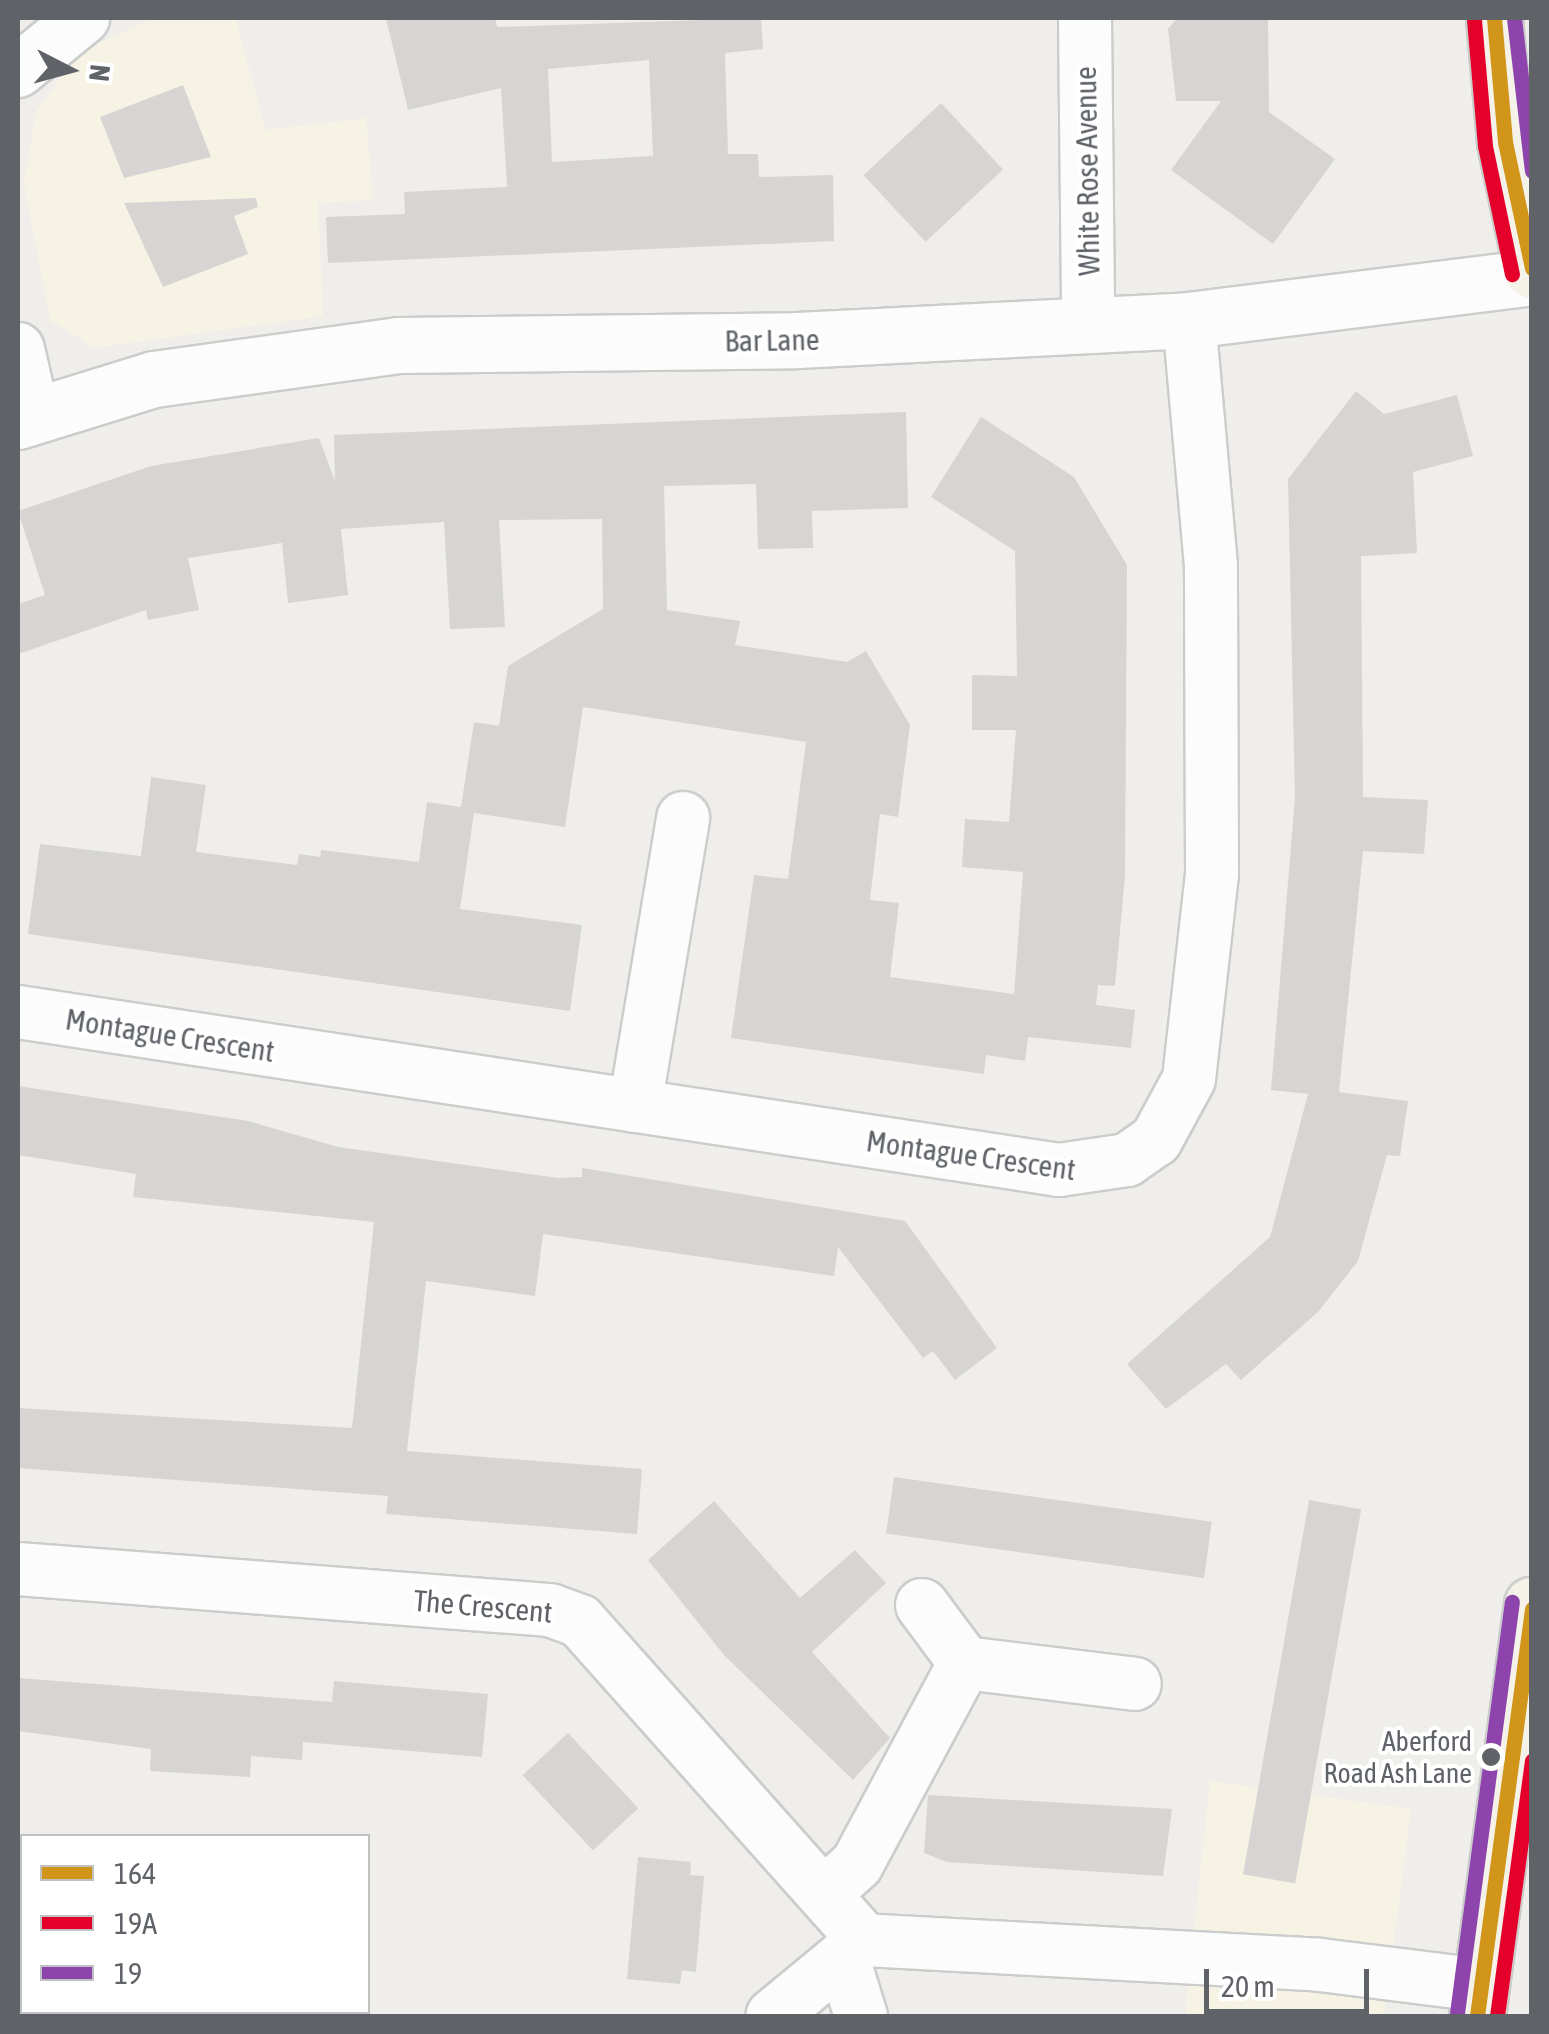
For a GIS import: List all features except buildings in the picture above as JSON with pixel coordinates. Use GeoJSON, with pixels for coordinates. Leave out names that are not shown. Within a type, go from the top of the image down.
{"type":"FeatureCollection","features":[{"type":"Feature","properties":{"kind":"main road"},"geometry":{"type":"LineString","coordinates":[[1494,18],[1506,142],[1532,274]]}},
{"type":"Feature","properties":{"kind":"main road"},"geometry":{"type":"LineString","coordinates":[[1478,2001],[1532,1605]]}},
{"type":"Feature","properties":{"kind":"street"},"geometry":{"type":"LineString","coordinates":[[18,71],[82,18]]}},
{"type":"Feature","properties":{"kind":"street","name":"White Rose Avenue"},"geometry":{"type":"LineString","coordinates":[[1086,18],[1088,324]]}},
{"type":"Feature","properties":{"kind":"street","name":"Bar Lane"},"geometry":{"type":"LineString","coordinates":[[25,418],[154,378],[398,345],[797,340],[1190,320],[1532,274]]}},
{"type":"Feature","properties":{"kind":"street","name":"Montague Crescent"},"geometry":{"type":"LineString","coordinates":[[18,1012],[1058,1170],[1127,1160],[1177,1111],[1198,1026],[1217,719],[1190,320]]}},
{"type":"Feature","properties":{"kind":"street"},"geometry":{"type":"LineString","coordinates":[[18,349],[25,418]]}},
{"type":"Feature","properties":{"kind":"street"},"geometry":{"type":"LineString","coordinates":[[635,1106],[683,818]]}},
{"type":"Feature","properties":{"kind":"street","name":"The Crescent"},"geometry":{"type":"LineString","coordinates":[[18,1569],[565,1614],[592,1632],[825,1893],[854,1949]]}},
{"type":"Feature","properties":{"kind":"street"},"geometry":{"type":"LineString","coordinates":[[922,1605],[965,1664],[1135,1684]]}},
{"type":"Feature","properties":{"kind":"street"},"geometry":{"type":"LineString","coordinates":[[825,1893],[857,1864],[965,1664]]}},
{"type":"Feature","properties":{"kind":"street"},"geometry":{"type":"LineString","coordinates":[[854,1949],[862,2016]]}},
{"type":"Feature","properties":{"kind":"street"},"geometry":{"type":"LineString","coordinates":[[772,2016],[854,1949],[1320,1965],[1478,2001]]}},
{"type":"Feature","properties":{"kind":"shaded area"},"geometry":{"type":"Polygon","coordinates":[[[153,18],[236,18],[265,130],[366,118],[373,200],[318,203],[323,316],[94,348],[50,320],[24,183],[36,112],[78,53],[153,18]]]}},
{"type":"Feature","properties":{"kind":"shaded area"},"geometry":{"type":"Polygon","coordinates":[[[1210,1781],[1411,1809],[1384,2016],[1185,2016],[1210,1781]]]}},
{"type":"Feature","properties":{"kind":"transit line","name":"164"},"geometry":{"type":"LineString","coordinates":[[1494,18],[1505,142],[1532,268]]}},
{"type":"Feature","properties":{"kind":"transit line","name":"19"},"geometry":{"type":"LineString","coordinates":[[1514,18],[1532,171]]}},
{"type":"Feature","properties":{"kind":"transit line","name":"19A"},"geometry":{"type":"LineString","coordinates":[[1474,20],[1485,146],[1512,274]]}},
{"type":"Feature","properties":{"kind":"transit line","name":"19"},"geometry":{"type":"LineString","coordinates":[[1457,2013],[1512,1602]]}},
{"type":"Feature","properties":{"kind":"transit line","name":"164"},"geometry":{"type":"LineString","coordinates":[[1477,2016],[1532,1609]]}},
{"type":"Feature","properties":{"kind":"transit line","name":"19A"},"geometry":{"type":"LineString","coordinates":[[1497,2016],[1532,1760]]}},
{"type":"Feature","properties":{"kind":"place","name":"Aberford Road Ash Lane"},"geometry":{"type":"Point","coordinates":[1491,1757]}}]}
